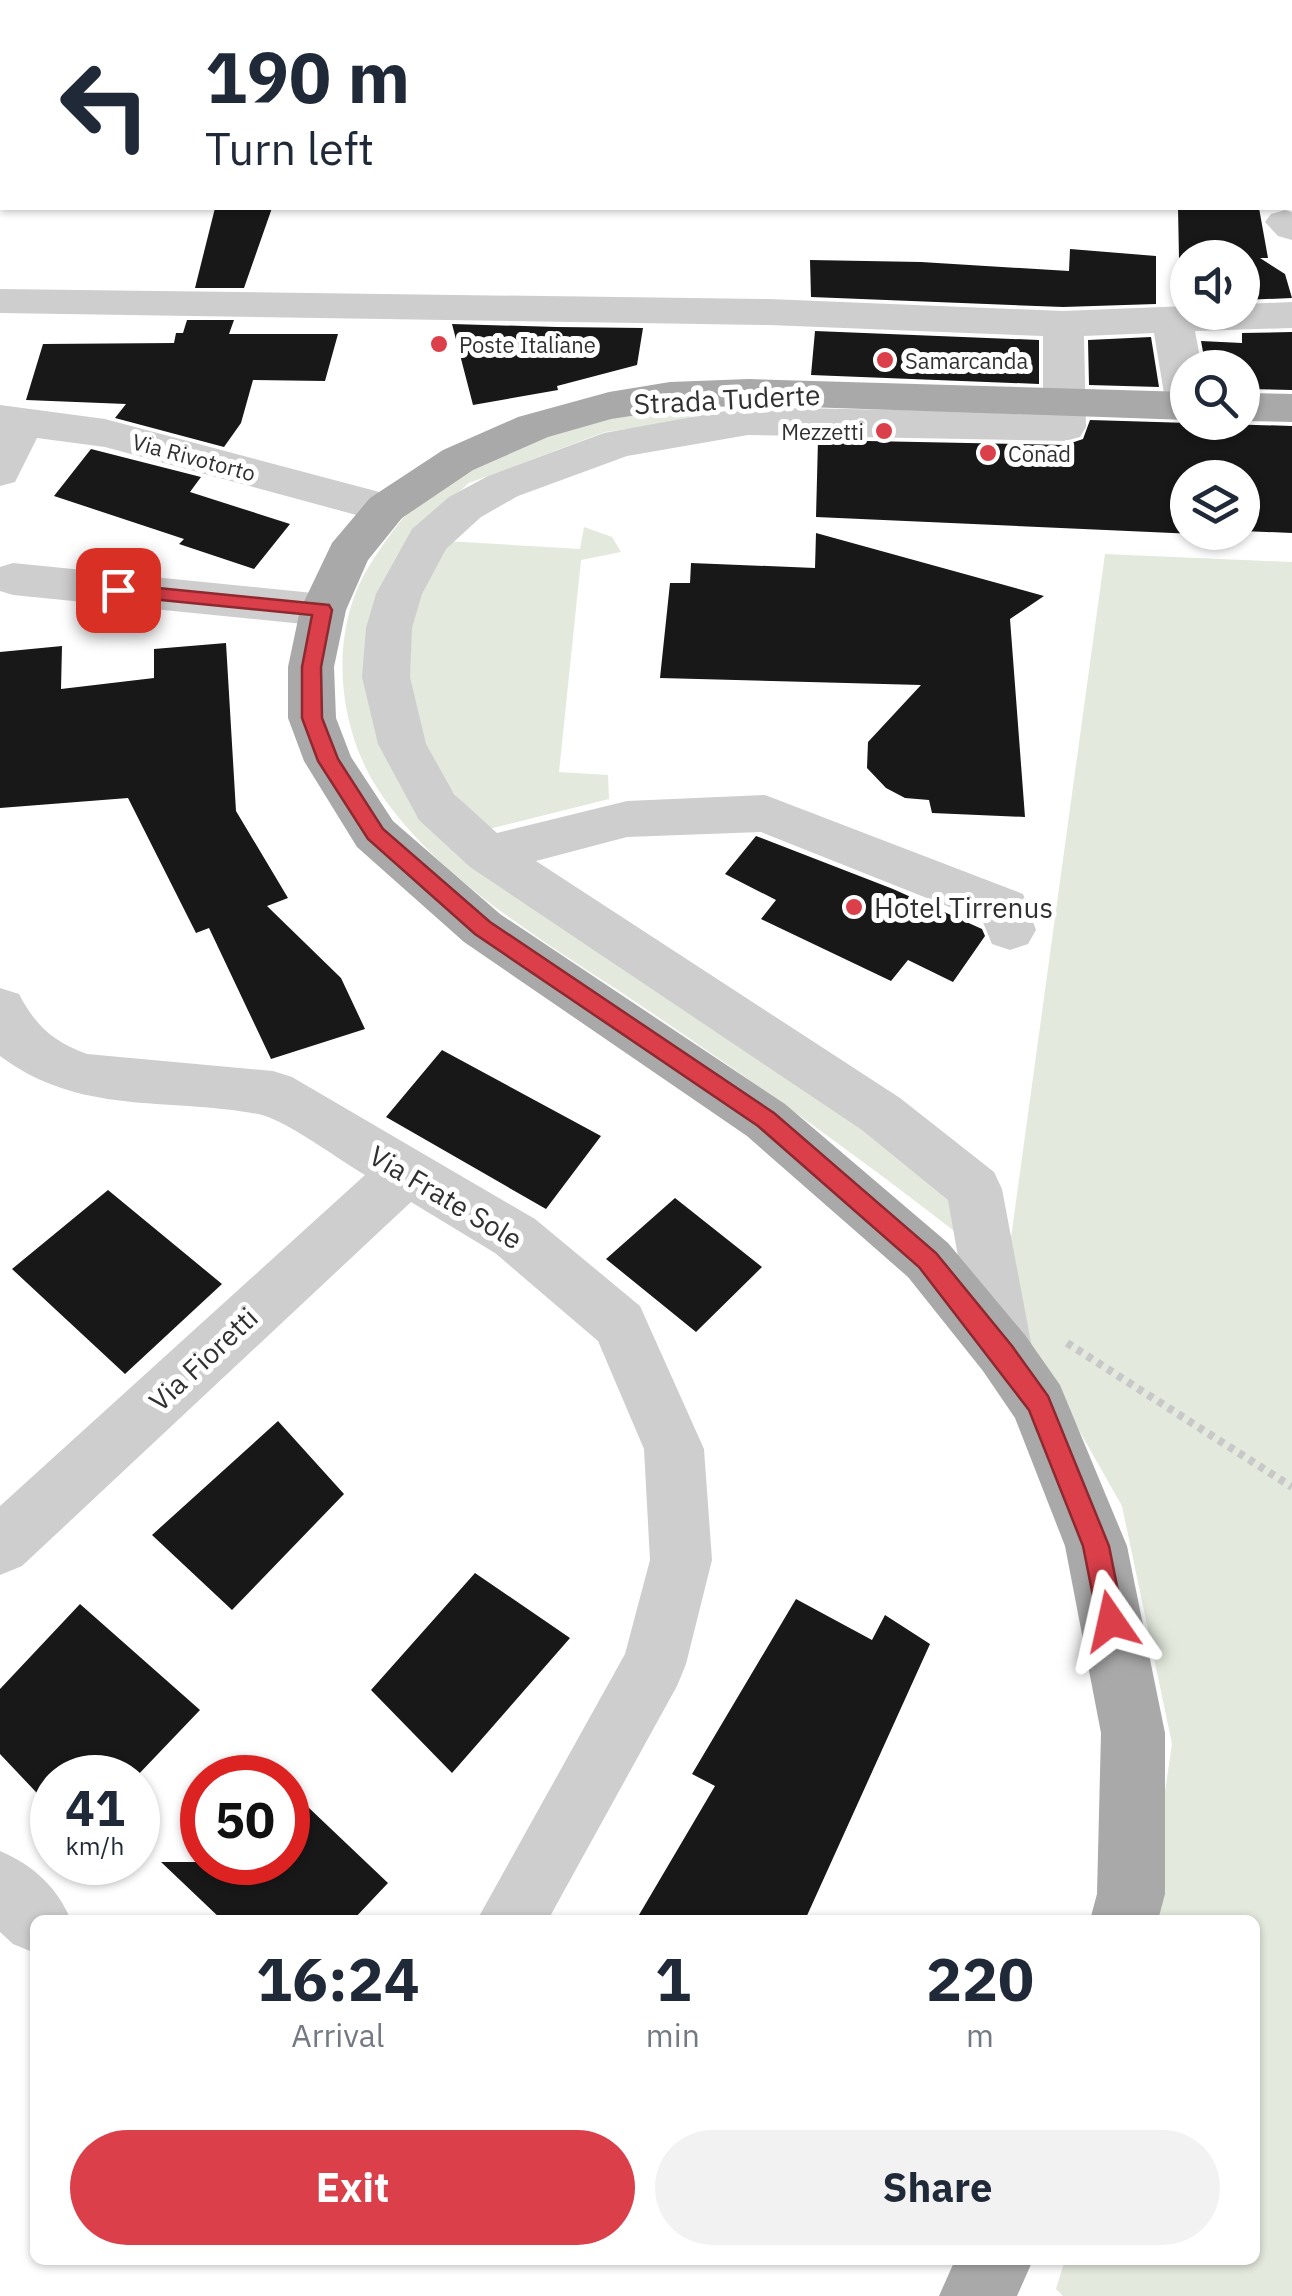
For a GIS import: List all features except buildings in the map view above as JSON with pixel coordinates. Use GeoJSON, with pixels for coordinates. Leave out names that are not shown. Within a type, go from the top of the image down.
{"type":"FeatureCollection","features":[{"type":"Feature","properties":{"kind":"main road","name":"Strada Tuderte"},"geometry":{"type":"LineString","coordinates":[[1125,1915],[1130,1894],[1133,1734],[1096,1546],[1039,1404],[928,1260],[766,1120],[482,928],[375,834],[328,761],[312,718],[311,667],[323,610],[348,554],[386,508],[458,460],[533,427],[639,401],[960,413],[1066,403],[1170,406]]}},
{"type":"Feature","properties":{"kind":"main road"},"geometry":{"type":"LineString","coordinates":[[1260,407],[1292,408]]}},
{"type":"Feature","properties":{"kind":"main road"},"geometry":{"type":"LineString","coordinates":[[976,2296],[993,2265]]}},
{"type":"Feature","properties":{"kind":"street"},"geometry":{"type":"LineString","coordinates":[[0,301],[769,312],[1063,324],[1170,322]]}},
{"type":"Feature","properties":{"kind":"street"},"geometry":{"type":"LineString","coordinates":[[1260,315],[1285,313]]}},
{"type":"Feature","properties":{"kind":"street"},"geometry":{"type":"LineString","coordinates":[[1063,324],[1066,403]]}},
{"type":"Feature","properties":{"kind":"street"},"geometry":{"type":"LineString","coordinates":[[749,407],[618,444],[503,486],[466,506],[428,540],[399,594],[389,628],[386,676],[402,744],[436,807],[488,854],[881,1114],[974,1188],[1004,1354]]}},
{"type":"Feature","properties":{"kind":"street"},"geometry":{"type":"LineString","coordinates":[[0,472],[12,420]]}},
{"type":"Feature","properties":{"kind":"street","name":"Via Rivotorto"},"geometry":{"type":"LineString","coordinates":[[12,420],[105,433],[386,508]]}},
{"type":"Feature","properties":{"kind":"street"},"geometry":{"type":"LineString","coordinates":[[13,579],[323,610]]}},
{"type":"Feature","properties":{"kind":"street"},"geometry":{"type":"LineString","coordinates":[[488,854],[627,819],[764,813],[1005,908],[1010,930]]}},
{"type":"Feature","properties":{"kind":"street","name":"Via Frate Sole"},"geometry":{"type":"LineString","coordinates":[[0,1009],[12,1036],[47,1062],[85,1076],[273,1093],[515,1236],[620,1324],[674,1449],[681,1560],[654,1664],[514,1915]]}},
{"type":"Feature","properties":{"kind":"street","name":"Via Fioretti"},"geometry":{"type":"LineString","coordinates":[[0,1546],[406,1172]]}},
{"type":"Feature","properties":{"kind":"street"},"geometry":{"type":"LineString","coordinates":[[0,1885],[32,1915]]}},
{"type":"Feature","properties":{"kind":"path"},"geometry":{"type":"LineString","coordinates":[[994,1297],[1292,1487]]}},
{"type":"Feature","properties":{"kind":"shaded area"},"geometry":{"type":"Polygon","coordinates":[[[721,407],[715,417],[605,432],[469,483],[434,514],[396,561],[394,772],[963,1197],[958,1234],[769,1094],[469,886],[405,825],[379,791],[354,737],[343,677],[348,617],[371,563],[420,501],[440,485],[481,463],[571,429],[642,412],[721,407]]]}},
{"type":"Feature","properties":{"kind":"shaded area"},"geometry":{"type":"Polygon","coordinates":[[[584,527],[612,537],[621,552],[581,560],[559,772],[608,775],[609,799],[485,830],[442,779],[413,724],[403,620],[446,541],[580,549],[584,527]]]}},
{"type":"Feature","properties":{"kind":"shaded area"},"geometry":{"type":"Polygon","coordinates":[[[1105,554],[1292,562],[1292,2296],[1063,2296],[1056,2289],[1063,2265],[1260,2265],[1260,1915],[1147,1915],[1172,1744],[1122,1506],[1003,1296],[1105,554]]]}},
{"type":"Feature","properties":{"kind":"place","name":"Poste Italiane"},"geometry":{"type":"Point","coordinates":[439,344]}},
{"type":"Feature","properties":{"kind":"place","name":"Samarcanda"},"geometry":{"type":"Point","coordinates":[885,360]}},
{"type":"Feature","properties":{"kind":"place","name":"Mezzetti"},"geometry":{"type":"Point","coordinates":[884,431]}},
{"type":"Feature","properties":{"kind":"place","name":"Conad"},"geometry":{"type":"Point","coordinates":[988,453]}},
{"type":"Feature","properties":{"kind":"place","name":"Hotel Tirrenus"},"geometry":{"type":"Point","coordinates":[854,907]}},
{"type":"Feature","properties":{"kind":"route"},"geometry":{"type":"LineString","coordinates":[[118,590],[323,610],[311,667],[312,718],[328,761],[375,834],[482,928],[766,1120],[928,1260],[1039,1404],[1096,1546],[1111,1621]]}}]}
